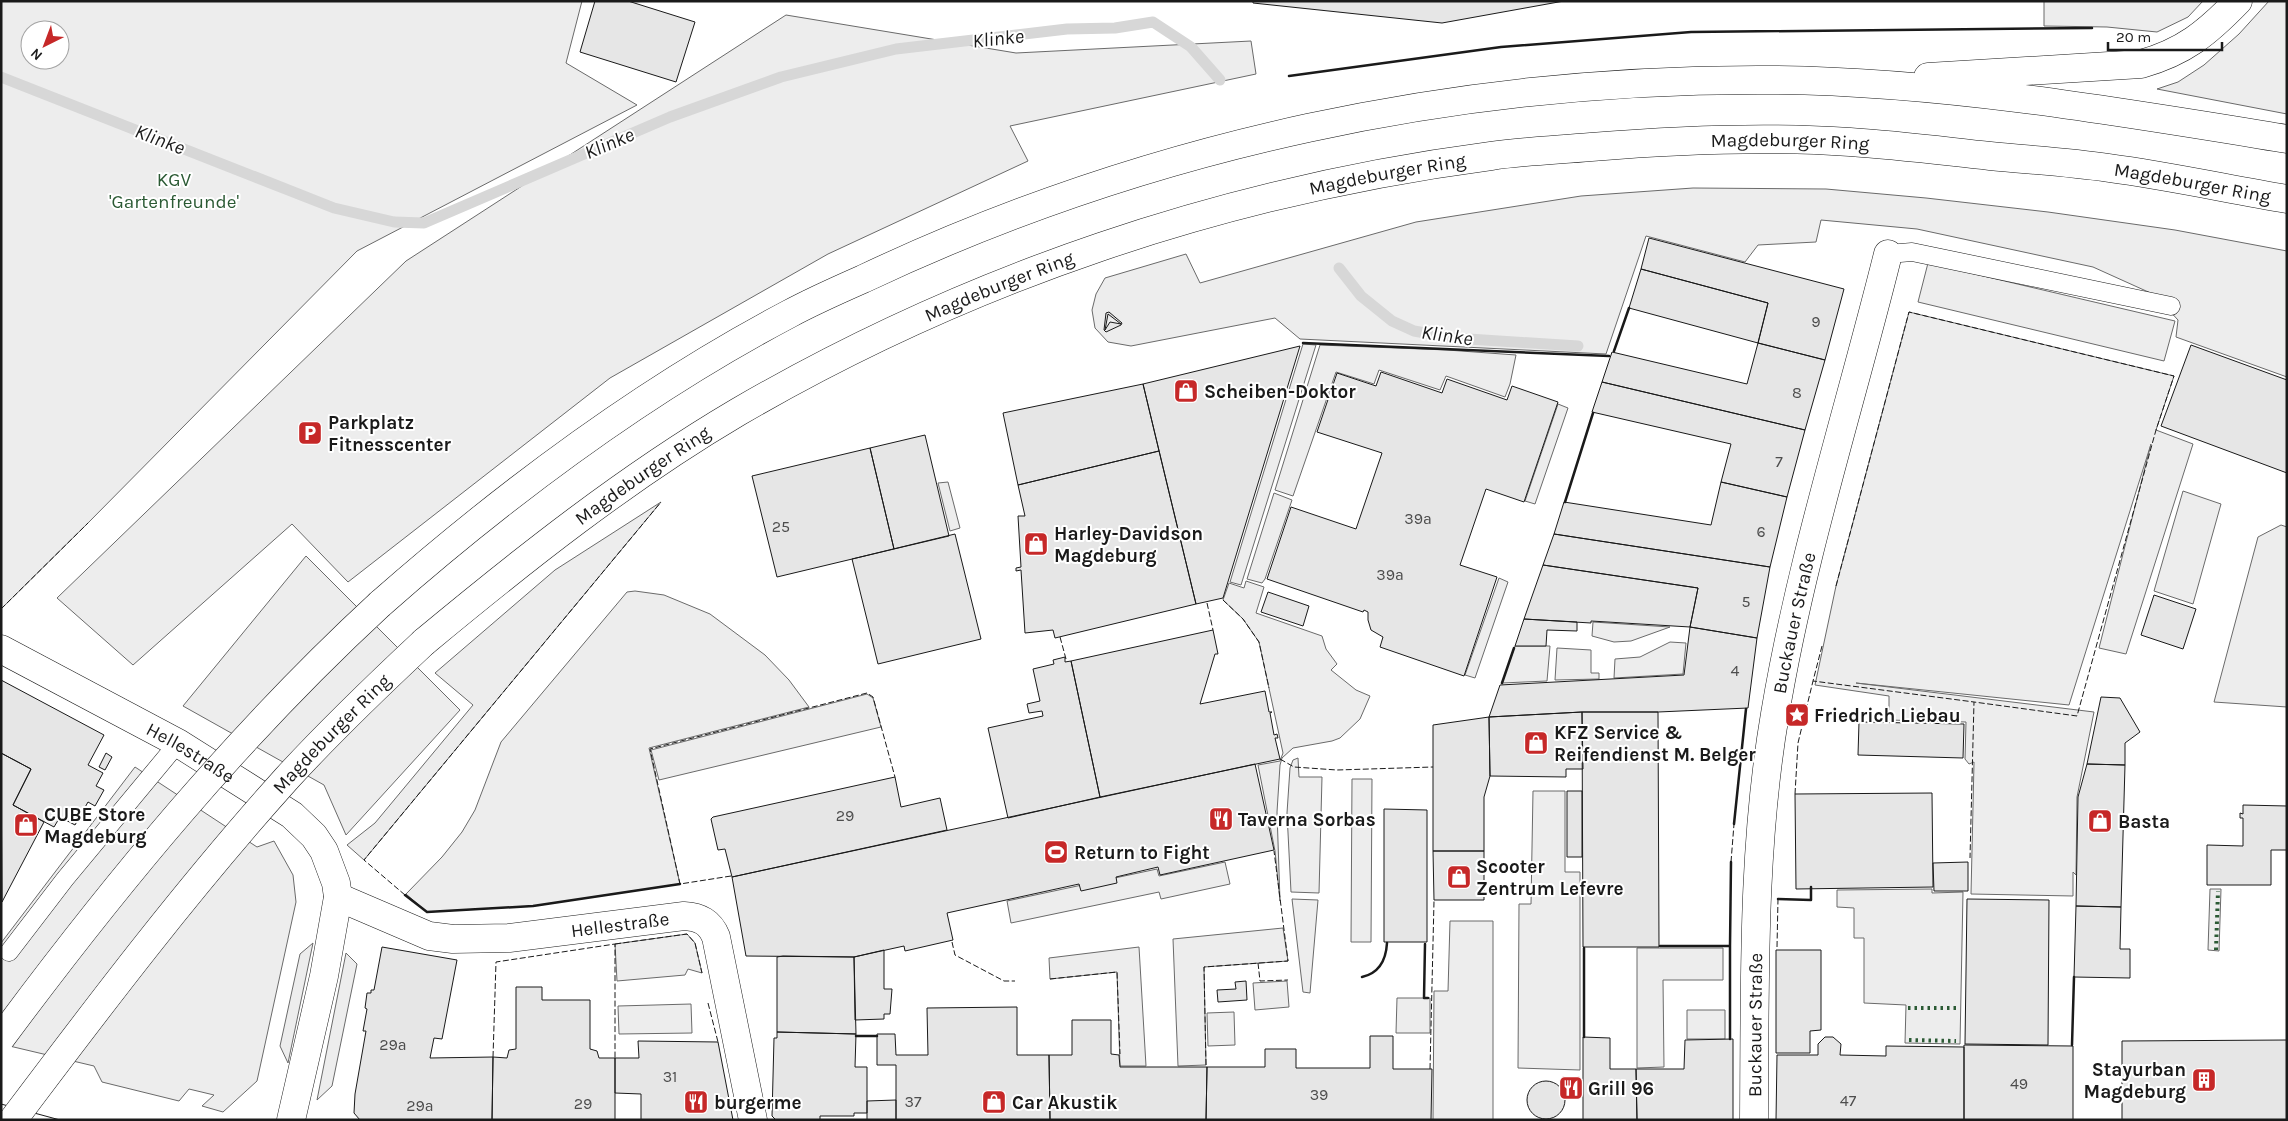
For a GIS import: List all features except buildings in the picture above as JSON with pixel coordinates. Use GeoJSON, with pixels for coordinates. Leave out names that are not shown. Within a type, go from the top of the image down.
{"type":"FeatureCollection","features":[{"type":"Feature","properties":{"kind":"main road"},"geometry":{"type":"LineString","coordinates":[[1,1038],[134,865],[185,804],[307,673],[380,604],[439,552],[503,500],[627,412],[707,361],[790,313],[906,258],[1040,204],[1148,167],[1260,137],[1365,116],[1462,100],[1579,88],[1712,81],[1846,82],[2141,64],[2163,58],[2184,48],[2213,27],[2238,1]]}},
{"type":"Feature","properties":{"kind":"main road"},"geometry":{"type":"LineString","coordinates":[[1846,82],[1993,96],[2140,115],[2287,140]]}},
{"type":"Feature","properties":{"kind":"main road","name":"Magdeburger Ring"},"geometry":{"type":"LineString","coordinates":[[13,1120],[85,1024],[231,842],[302,763],[424,642],[593,506],[735,414],[821,366],[930,313],[998,284],[1060,260],[1239,204],[1300,190],[1429,165],[1496,155],[1630,144],[1766,140],[1848,142],[2109,168],[2287,199]]}},
{"type":"Feature","properties":{"kind":"main road","name":"Buckauer Straße"},"geometry":{"type":"LineString","coordinates":[[1754,1120],[1757,854],[1774,715],[1802,576],[1888,254]]}},
{"type":"Feature","properties":{"kind":"main road","name":"Hellestraße"},"geometry":{"type":"LineString","coordinates":[[1,648],[178,743],[292,815],[303,824],[324,851],[336,883],[338,898],[324,976],[291,1120]]}},
{"type":"Feature","properties":{"kind":"main road","name":"Hellestraße"},"geometry":{"type":"LineString","coordinates":[[338,898],[429,936],[453,939],[509,938],[684,916],[699,918],[706,922],[716,937],[753,1120]]}},
{"type":"Feature","properties":{"kind":"lane"},"geometry":{"type":"LineString","coordinates":[[1888,254],[1912,252],[2171,306]]}},
{"type":"Feature","properties":{"kind":"lane"},"geometry":{"type":"LineString","coordinates":[[9,952],[65,879],[178,743]]}},
{"type":"Feature","properties":{"kind":"shaded area","name":"KGV 'Gartenfreunde'"},"geometry":{"type":"Polygon","coordinates":[[[1,1],[582,1],[566,63],[637,105],[357,251],[1,609],[1,1]]]}},
{"type":"Feature","properties":{"kind":"shaded area"},"geometry":{"type":"Polygon","coordinates":[[[2044,1],[2203,1],[2188,17],[2157,32],[2107,27],[2044,26],[2044,1]]]}},
{"type":"Feature","properties":{"kind":"shaded area"},"geometry":{"type":"Polygon","coordinates":[[[2269,1],[2287,1],[2287,114],[2157,89],[2178,82],[2204,65],[2239,34],[2269,1]]]}},
{"type":"Feature","properties":{"kind":"shaded area"},"geometry":{"type":"Polygon","coordinates":[[[786,15],[1016,53],[1251,41],[1256,74],[1010,126],[1028,161],[828,254],[610,378],[348,582],[292,524],[133,665],[57,598],[406,261],[786,15]]]}},
{"type":"Feature","properties":{"kind":"shaded area"},"geometry":{"type":"Polygon","coordinates":[[[1693,188],[1826,189],[1926,198],[2048,212],[2175,230],[2287,251],[2287,377],[2176,337],[2178,320],[2155,295],[2093,267],[1917,229],[1821,220],[1816,242],[1758,245],[1745,262],[1646,236],[1606,354],[1300,339],[1275,318],[1131,346],[1108,342],[1095,328],[1092,310],[1096,294],[1105,278],[1186,254],[1200,283],[1416,222],[1581,196],[1693,188]]]}},
{"type":"Feature","properties":{"kind":"shaded area"},"geometry":{"type":"Polygon","coordinates":[[[1928,263],[2175,321],[2164,361],[1918,302],[1928,263]]]}},
{"type":"Feature","properties":{"kind":"shaded area"},"geometry":{"type":"Polygon","coordinates":[[[1909,312],[2174,376],[2156,430],[2193,444],[2126,654],[2099,648],[2151,444],[2069,705],[1856,683],[2094,712],[2077,797],[2076,875],[2073,872],[2073,896],[1971,894],[1974,762],[1969,764],[1965,759],[1966,722],[1889,720],[1889,696],[1815,685],[1836,586],[1909,312]]]}},
{"type":"Feature","properties":{"kind":"shaded area"},"geometry":{"type":"Polygon","coordinates":[[[1303,344],[1316,345],[1241,585],[1230,582],[1303,344]]]}},
{"type":"Feature","properties":{"kind":"shaded area"},"geometry":{"type":"Polygon","coordinates":[[[1320,345],[1516,355],[1510,384],[1505,397],[1446,376],[1440,390],[1379,370],[1374,384],[1336,372],[1293,496],[1275,490],[1320,345]]]}},
{"type":"Feature","properties":{"kind":"shaded area"},"geometry":{"type":"Polygon","coordinates":[[[1558,404],[1568,408],[1535,504],[1525,501],[1558,404]]]}},
{"type":"Feature","properties":{"kind":"shaded area"},"geometry":{"type":"Polygon","coordinates":[[[948,482],[960,528],[950,531],[938,483],[948,482]]]}},
{"type":"Feature","properties":{"kind":"shaded area"},"geometry":{"type":"Polygon","coordinates":[[[2183,491],[2221,504],[2193,604],[2154,591],[2183,491]]]}},
{"type":"Feature","properties":{"kind":"shaded area"},"geometry":{"type":"Polygon","coordinates":[[[1274,493],[1292,500],[1262,583],[1247,579],[1274,493]]]}},
{"type":"Feature","properties":{"kind":"shaded area"},"geometry":{"type":"Polygon","coordinates":[[[661,502],[364,860],[347,845],[375,823],[473,705],[435,673],[555,570],[661,502]]]}},
{"type":"Feature","properties":{"kind":"shaded area"},"geometry":{"type":"Polygon","coordinates":[[[2281,525],[2287,527],[2287,707],[2214,702],[2258,537],[2281,525]]]}},
{"type":"Feature","properties":{"kind":"shaded area"},"geometry":{"type":"Polygon","coordinates":[[[306,556],[460,710],[346,835],[324,785],[183,706],[306,556]]]}},
{"type":"Feature","properties":{"kind":"shaded area"},"geometry":{"type":"Polygon","coordinates":[[[1499,578],[1508,582],[1475,678],[1465,675],[1499,578]]]}},
{"type":"Feature","properties":{"kind":"shaded area"},"geometry":{"type":"Polygon","coordinates":[[[1246,581],[1264,587],[1256,613],[1322,636],[1326,649],[1337,664],[1331,670],[1356,690],[1370,696],[1360,719],[1340,738],[1293,748],[1282,758],[1277,812],[1280,901],[1275,851],[1258,765],[1280,761],[1283,753],[1259,642],[1243,619],[1223,600],[1229,583],[1244,588],[1246,581]]]}},
{"type":"Feature","properties":{"kind":"shaded area"},"geometry":{"type":"Polygon","coordinates":[[[635,591],[664,595],[710,614],[765,655],[789,680],[809,707],[649,748],[680,884],[533,906],[427,912],[406,894],[442,857],[462,832],[475,810],[501,742],[627,592],[635,591]]]}},
{"type":"Feature","properties":{"kind":"shaded area"},"geometry":{"type":"Polygon","coordinates":[[[1593,622],[1670,627],[1631,641],[1614,642],[1592,636],[1593,622]]]}},
{"type":"Feature","properties":{"kind":"shaded area"},"geometry":{"type":"Polygon","coordinates":[[[1670,642],[1686,643],[1683,674],[1614,678],[1615,659],[1640,657],[1670,642]]]}},
{"type":"Feature","properties":{"kind":"shaded area"},"geometry":{"type":"Polygon","coordinates":[[[1515,646],[1550,646],[1547,681],[1502,683],[1515,646]]]}},
{"type":"Feature","properties":{"kind":"shaded area"},"geometry":{"type":"Polygon","coordinates":[[[1557,648],[1591,650],[1591,673],[1599,673],[1599,679],[1555,680],[1557,648]]]}},
{"type":"Feature","properties":{"kind":"shaded area"},"geometry":{"type":"Polygon","coordinates":[[[867,694],[873,698],[881,727],[659,780],[651,750],[867,694]]]}},
{"type":"Feature","properties":{"kind":"shaded area"},"geometry":{"type":"Polygon","coordinates":[[[1298,758],[1299,777],[1322,777],[1319,893],[1291,892],[1287,813],[1290,768],[1293,760],[1298,758]]]}},
{"type":"Feature","properties":{"kind":"shaded area"},"geometry":{"type":"Polygon","coordinates":[[[135,767],[257,847],[274,841],[293,875],[296,902],[257,1081],[223,1112],[202,1106],[214,1095],[189,1089],[179,1101],[102,1082],[94,1066],[1,1044],[1,943],[135,767]]]}},
{"type":"Feature","properties":{"kind":"shaded area"},"geometry":{"type":"Polygon","coordinates":[[[1352,779],[1372,779],[1371,942],[1351,942],[1352,779]]]}},
{"type":"Feature","properties":{"kind":"shaded area"},"geometry":{"type":"Polygon","coordinates":[[[1533,791],[1565,791],[1565,872],[1580,872],[1580,1070],[1518,1068],[1519,904],[1531,904],[1533,791]]]}},
{"type":"Feature","properties":{"kind":"shaded area"},"geometry":{"type":"Polygon","coordinates":[[[1225,862],[1230,884],[1161,899],[1159,892],[1011,923],[1007,901],[1157,869],[1159,876],[1225,862]]]}},
{"type":"Feature","properties":{"kind":"shaded area"},"geometry":{"type":"Polygon","coordinates":[[[1932,889],[1932,893],[1963,892],[1960,1044],[1905,1043],[1906,1005],[1864,1003],[1864,938],[1854,938],[1854,908],[1837,907],[1837,890],[1932,889]]]}},
{"type":"Feature","properties":{"kind":"shaded area"},"geometry":{"type":"Polygon","coordinates":[[[2210,889],[2221,889],[2219,951],[2208,950],[2210,889]]]}},
{"type":"Feature","properties":{"kind":"shaded area"},"geometry":{"type":"Polygon","coordinates":[[[1292,899],[1318,900],[1310,993],[1303,992],[1292,899]]]}},
{"type":"Feature","properties":{"kind":"shaded area"},"geometry":{"type":"Polygon","coordinates":[[[1450,921],[1493,921],[1493,1120],[1433,1120],[1434,991],[1448,991],[1450,921]]]}},
{"type":"Feature","properties":{"kind":"shaded area"},"geometry":{"type":"Polygon","coordinates":[[[1283,928],[1288,961],[1204,967],[1206,1065],[1178,1066],[1173,939],[1283,928]]]}},
{"type":"Feature","properties":{"kind":"shaded area"},"geometry":{"type":"Polygon","coordinates":[[[687,934],[695,943],[702,973],[688,969],[685,975],[617,981],[615,944],[687,934]]]}},
{"type":"Feature","properties":{"kind":"shaded area"},"geometry":{"type":"Polygon","coordinates":[[[313,943],[288,1063],[280,1046],[300,954],[313,943]]]}},
{"type":"Feature","properties":{"kind":"shaded area"},"geometry":{"type":"Polygon","coordinates":[[[1139,947],[1146,1066],[1120,1066],[1117,972],[1050,979],[1049,958],[1139,947]]]}},
{"type":"Feature","properties":{"kind":"shaded area"},"geometry":{"type":"Polygon","coordinates":[[[1637,948],[1723,948],[1723,980],[1663,980],[1664,1067],[1637,1068],[1637,948]]]}},
{"type":"Feature","properties":{"kind":"shaded area"},"geometry":{"type":"Polygon","coordinates":[[[346,953],[357,964],[332,1086],[317,1100],[346,953]]]}},
{"type":"Feature","properties":{"kind":"shaded area"},"geometry":{"type":"Polygon","coordinates":[[[1287,981],[1289,1007],[1255,1010],[1253,983],[1287,981]]]}},
{"type":"Feature","properties":{"kind":"shaded area"},"geometry":{"type":"Polygon","coordinates":[[[1397,998],[1430,998],[1430,1033],[1396,1033],[1397,998]]]}},
{"type":"Feature","properties":{"kind":"shaded area"},"geometry":{"type":"Polygon","coordinates":[[[691,1004],[692,1033],[619,1034],[618,1006],[691,1004]]]}},
{"type":"Feature","properties":{"kind":"shaded area"},"geometry":{"type":"Polygon","coordinates":[[[1687,1010],[1725,1010],[1725,1039],[1687,1039],[1687,1010]]]}},
{"type":"Feature","properties":{"kind":"shaded area"},"geometry":{"type":"Polygon","coordinates":[[[1234,1012],[1235,1045],[1208,1046],[1207,1013],[1234,1012]]]}},
{"type":"Feature","properties":{"kind":"waterway","name":"Klinke"},"geometry":{"type":"LineString","coordinates":[[1,77],[334,208],[394,222],[424,223],[670,117],[781,77],[896,49],[1067,29],[1115,28],[1153,22],[1191,47],[1220,80]]}},
{"type":"Feature","properties":{"kind":"waterway","name":"Klinke"},"geometry":{"type":"LineString","coordinates":[[1339,268],[1361,296],[1392,321],[1414,331],[1453,338],[1578,346]]}},
{"type":"Feature","properties":{"kind":"tram line"},"geometry":{"type":"LineString","coordinates":[[1,1104],[60,1120]]}},
{"type":"Feature","properties":{"kind":"hedge"},"geometry":{"type":"LineString","coordinates":[[2216,950],[2218,891]]}},
{"type":"Feature","properties":{"kind":"hedge"},"geometry":{"type":"LineString","coordinates":[[1908,1008],[1956,1008]]}},
{"type":"Feature","properties":{"kind":"hedge"},"geometry":{"type":"LineString","coordinates":[[1909,1040],[1956,1041]]}},
{"type":"Feature","properties":{"kind":"fence"},"geometry":{"type":"LineString","coordinates":[[1836,586],[1909,312],[2174,376],[2156,430],[2077,716],[1974,702],[1970,858]]}},
{"type":"Feature","properties":{"kind":"fence"},"geometry":{"type":"LineString","coordinates":[[405,895],[364,860],[661,502]]}},
{"type":"Feature","properties":{"kind":"fence"},"geometry":{"type":"LineString","coordinates":[[1,609],[88,523]]}},
{"type":"Feature","properties":{"kind":"fence"},"geometry":{"type":"LineString","coordinates":[[1223,600],[1243,619],[1259,642],[1269,688]]}},
{"type":"Feature","properties":{"kind":"fence"},"geometry":{"type":"LineString","coordinates":[[1207,603],[1213,630]]}},
{"type":"Feature","properties":{"kind":"fence"},"geometry":{"type":"LineString","coordinates":[[1060,637],[1066,659]]}},
{"type":"Feature","properties":{"kind":"fence"},"geometry":{"type":"LineString","coordinates":[[1822,646],[1813,681],[1974,702]]}},
{"type":"Feature","properties":{"kind":"fence"},"geometry":{"type":"LineString","coordinates":[[1795,794],[1798,743],[1813,681]]}},
{"type":"Feature","properties":{"kind":"fence"},"geometry":{"type":"LineString","coordinates":[[731,876],[680,884],[650,749],[867,693],[873,697],[895,777]]}},
{"type":"Feature","properties":{"kind":"fence"},"geometry":{"type":"LineString","coordinates":[[1280,759],[1294,767],[1337,770],[1433,767]]}},
{"type":"Feature","properties":{"kind":"fence"},"geometry":{"type":"LineString","coordinates":[[1731,862],[1734,824]]}},
{"type":"Feature","properties":{"kind":"fence"},"geometry":{"type":"LineString","coordinates":[[1206,1065],[1204,967],[1288,961],[1274,851]]}},
{"type":"Feature","properties":{"kind":"fence"},"geometry":{"type":"LineString","coordinates":[[1777,947],[1778,899]]}},
{"type":"Feature","properties":{"kind":"fence"},"geometry":{"type":"LineString","coordinates":[[1430,1069],[1434,901]]}},
{"type":"Feature","properties":{"kind":"fence"},"geometry":{"type":"LineString","coordinates":[[615,944],[687,934],[695,943],[702,973]]}},
{"type":"Feature","properties":{"kind":"fence"},"geometry":{"type":"LineString","coordinates":[[952,942],[955,955],[1004,981],[1015,981]]}},
{"type":"Feature","properties":{"kind":"fence"},"geometry":{"type":"LineString","coordinates":[[493,1057],[496,962],[615,944],[615,1058]]}},
{"type":"Feature","properties":{"kind":"fence"},"geometry":{"type":"LineString","coordinates":[[1258,963],[1260,981],[1288,980]]}},
{"type":"Feature","properties":{"kind":"fence"},"geometry":{"type":"LineString","coordinates":[[1050,979],[1117,972],[1120,1054]]}},
{"type":"Feature","properties":{"kind":"fence"},"geometry":{"type":"LineString","coordinates":[[708,1003],[718,1042]]}},
{"type":"Feature","properties":{"kind":"wall"},"geometry":{"type":"LineString","coordinates":[[1289,76],[1501,47],[1691,32],[2092,28]]}},
{"type":"Feature","properties":{"kind":"wall"},"geometry":{"type":"LineString","coordinates":[[1614,351],[1629,308]]}},
{"type":"Feature","properties":{"kind":"wall"},"geometry":{"type":"LineString","coordinates":[[1303,343],[1609,356]]}},
{"type":"Feature","properties":{"kind":"wall"},"geometry":{"type":"LineString","coordinates":[[1565,502],[1593,413]]}},
{"type":"Feature","properties":{"kind":"wall"},"geometry":{"type":"LineString","coordinates":[[1502,683],[1514,648]]}},
{"type":"Feature","properties":{"kind":"wall"},"geometry":{"type":"LineString","coordinates":[[1734,824],[1746,709]]}},
{"type":"Feature","properties":{"kind":"wall"},"geometry":{"type":"LineString","coordinates":[[1660,946],[1730,946],[1731,862]]}},
{"type":"Feature","properties":{"kind":"wall"},"geometry":{"type":"LineString","coordinates":[[405,895],[427,912],[533,906],[680,884]]}},
{"type":"Feature","properties":{"kind":"wall"},"geometry":{"type":"LineString","coordinates":[[1778,899],[1811,900],[1811,887]]}},
{"type":"Feature","properties":{"kind":"wall"},"geometry":{"type":"LineString","coordinates":[[1362,977],[1378,969],[1381,965],[1387,943]]}},
{"type":"Feature","properties":{"kind":"wall"},"geometry":{"type":"LineString","coordinates":[[1425,944],[1424,998],[1428,998]]}},
{"type":"Feature","properties":{"kind":"wall"},"geometry":{"type":"LineString","coordinates":[[1730,946],[1730,1039]]}},
{"type":"Feature","properties":{"kind":"wall"},"geometry":{"type":"LineString","coordinates":[[1584,948],[1584,1037]]}},
{"type":"Feature","properties":{"kind":"wall"},"geometry":{"type":"LineString","coordinates":[[2072,1045],[2074,977]]}},
{"type":"Feature","properties":{"kind":"wall"},"geometry":{"type":"LineString","coordinates":[[856,1036],[877,1036]]}},
{"type":"Feature","properties":{"kind":"place","name":"Scheiben-Doktor"},"geometry":{"type":"Point","coordinates":[1186,391]}},
{"type":"Feature","properties":{"kind":"place","name":"Parkplatz Fitnesscenter"},"geometry":{"type":"Point","coordinates":[310,433]}},
{"type":"Feature","properties":{"kind":"place","name":"Harley-Davidson Magdeburg"},"geometry":{"type":"Point","coordinates":[1036,544]}},
{"type":"Feature","properties":{"kind":"place","name":"Friedrich Liebau"},"geometry":{"type":"Point","coordinates":[1797,715]}},
{"type":"Feature","properties":{"kind":"place","name":"KFZ Service & Reifendienst M. Belger"},"geometry":{"type":"Point","coordinates":[1536,743]}},
{"type":"Feature","properties":{"kind":"place","name":"Taverna Sorbas"},"geometry":{"type":"Point","coordinates":[1221,819]}},
{"type":"Feature","properties":{"kind":"place","name":"Basta"},"geometry":{"type":"Point","coordinates":[2100,821]}},
{"type":"Feature","properties":{"kind":"place","name":"CUBE Store Magdeburg"},"geometry":{"type":"Point","coordinates":[26,825]}},
{"type":"Feature","properties":{"kind":"place","name":"Return to Fight"},"geometry":{"type":"Point","coordinates":[1056,852]}},
{"type":"Feature","properties":{"kind":"place","name":"Scooter Zentrum Lefevre"},"geometry":{"type":"Point","coordinates":[1459,877]}},
{"type":"Feature","properties":{"kind":"place","name":"Stayurban Magdeburg"},"geometry":{"type":"Point","coordinates":[2204,1080]}},
{"type":"Feature","properties":{"kind":"place","name":"Grill 96"},"geometry":{"type":"Point","coordinates":[1571,1088]}},
{"type":"Feature","properties":{"kind":"place","name":"burgerme"},"geometry":{"type":"Point","coordinates":[696,1102]}},
{"type":"Feature","properties":{"kind":"place","name":"Car Akustik"},"geometry":{"type":"Point","coordinates":[994,1102]}}]}
